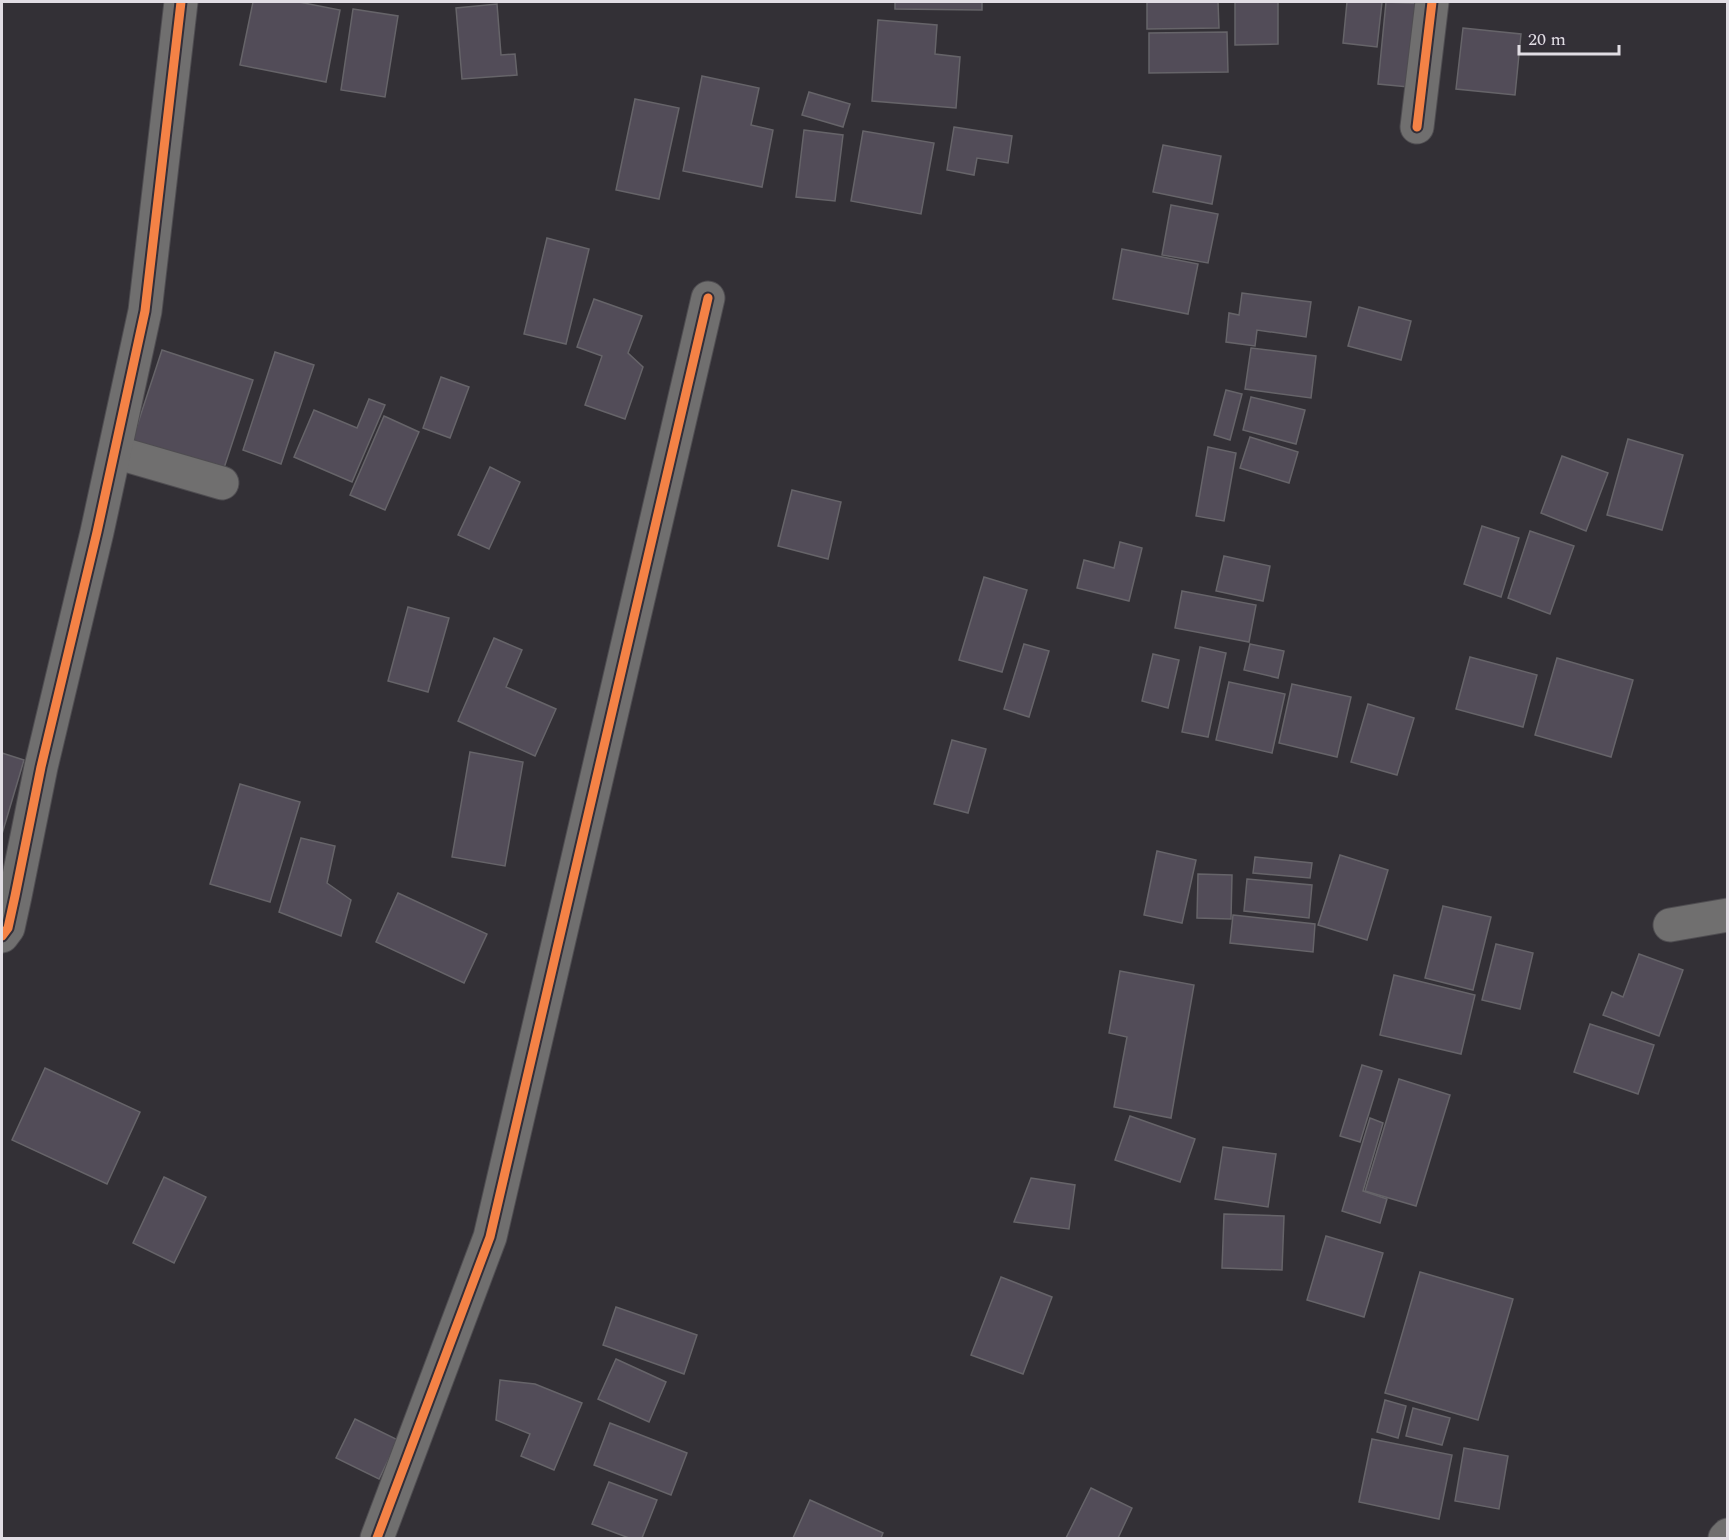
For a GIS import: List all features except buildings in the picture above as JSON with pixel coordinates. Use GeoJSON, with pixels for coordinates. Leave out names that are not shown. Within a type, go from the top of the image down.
{"type":"FeatureCollection","features":[{"type":"Feature","properties":{"kind":"street"},"geometry":{"type":"LineString","coordinates":[[2,936],[8,928],[41,767],[115,452],[145,311],[181,2]]}},
{"type":"Feature","properties":{"kind":"street"},"geometry":{"type":"LineString","coordinates":[[1417,127],[1432,2]]}},
{"type":"Feature","properties":{"kind":"street"},"geometry":{"type":"LineString","coordinates":[[377,1539],[490,1237],[708,298]]}},
{"type":"Feature","properties":{"kind":"street"},"geometry":{"type":"LineString","coordinates":[[115,452],[222,483]]}},
{"type":"Feature","properties":{"kind":"street"},"geometry":{"type":"LineString","coordinates":[[1670,925],[1728,915]]}},
{"type":"Feature","properties":{"kind":"cycle path"},"geometry":{"type":"LineString","coordinates":[[2,936],[8,928],[41,767],[97,532],[145,311],[181,2]]}},
{"type":"Feature","properties":{"kind":"cycle path"},"geometry":{"type":"LineString","coordinates":[[1417,127],[1432,2]]}},
{"type":"Feature","properties":{"kind":"cycle path"},"geometry":{"type":"LineString","coordinates":[[377,1538],[490,1237],[708,298]]}}]}
